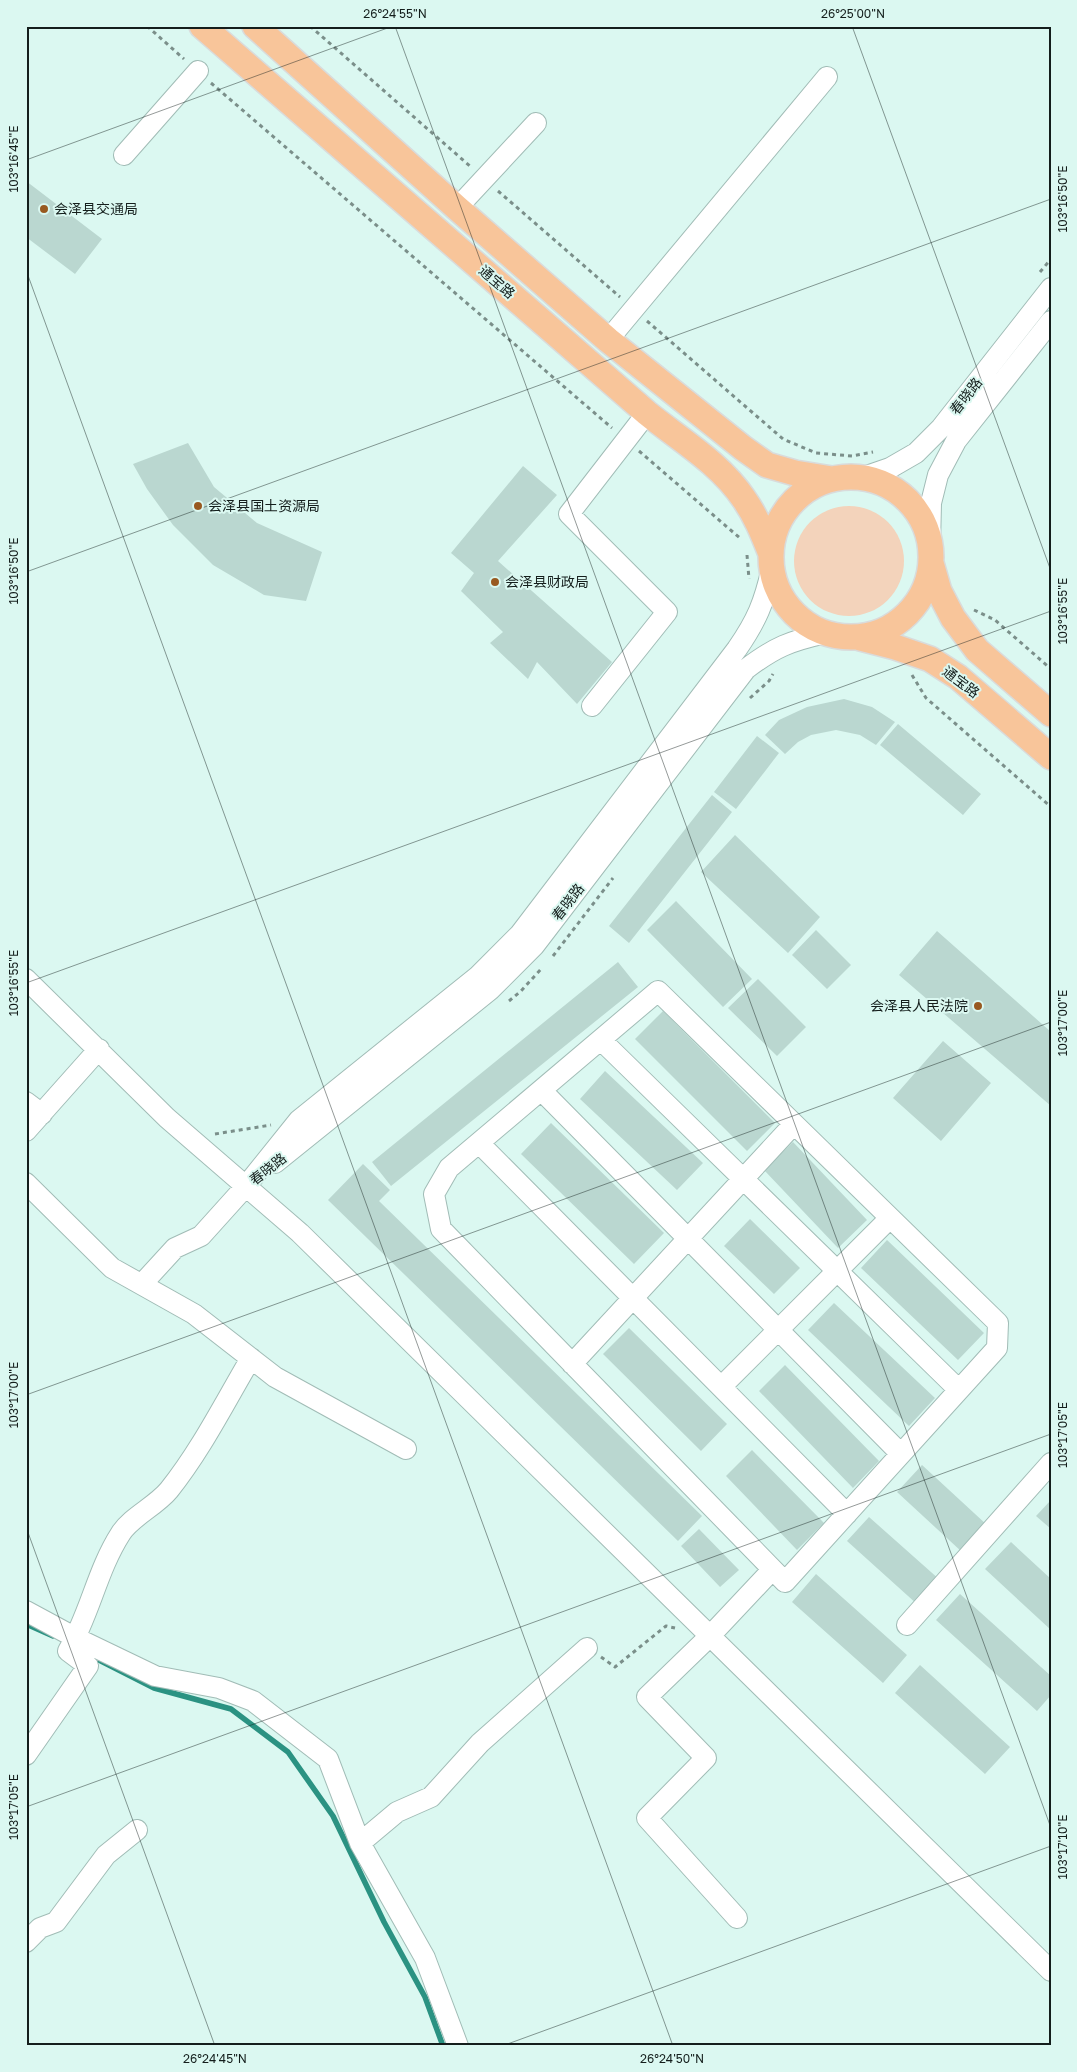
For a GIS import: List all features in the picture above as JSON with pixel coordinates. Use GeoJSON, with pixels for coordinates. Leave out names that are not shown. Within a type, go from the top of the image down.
{"type":"FeatureCollection","features":[{"type":"Feature","properties":{"kind":"main road","name":"通宝路"},"geometry":{"type":"LineString","coordinates":[[202,26],[647,413],[722,472],[743,497],[760,524],[763,558]]}},
{"type":"Feature","properties":{"kind":"main road"},"geometry":{"type":"LineString","coordinates":[[255,26],[457,208],[608,340],[767,465],[795,473],[832,479],[861,478],[889,487],[912,506],[920,518],[939,591],[953,618],[977,650],[1051,714]]}},
{"type":"Feature","properties":{"kind":"main road"},"geometry":{"type":"LineString","coordinates":[[832,479],[805,491],[784,512],[763,558],[781,596],[789,608],[812,627],[826,633],[855,637],[883,630],[907,614],[924,589],[930,553]]}},
{"type":"Feature","properties":{"kind":"main road","name":"通宝路"},"geometry":{"type":"LineString","coordinates":[[855,637],[895,646],[930,660],[958,677],[1051,757]]}},
{"type":"Feature","properties":{"kind":"street"},"geometry":{"type":"LineString","coordinates":[[124,155],[198,71]]}},
{"type":"Feature","properties":{"kind":"street"},"geometry":{"type":"LineString","coordinates":[[608,340],[827,77]]}},
{"type":"Feature","properties":{"kind":"street"},"geometry":{"type":"LineString","coordinates":[[457,208],[536,123]]}},
{"type":"Feature","properties":{"kind":"street","name":"春晓路"},"geometry":{"type":"LineString","coordinates":[[861,478],[890,468],[916,453],[941,428],[1045,281]]}},
{"type":"Feature","properties":{"kind":"street","name":"春晓路"},"geometry":{"type":"LineString","coordinates":[[930,553],[931,503],[938,475],[956,441],[1051,321]]}},
{"type":"Feature","properties":{"kind":"street"},"geometry":{"type":"LineString","coordinates":[[592,706],[667,612],[570,514],[647,413]]}},
{"type":"Feature","properties":{"kind":"street","name":"春晓路"},"geometry":{"type":"LineString","coordinates":[[246,1186],[299,1120],[478,976],[520,934],[750,630],[766,597],[763,558]]}},
{"type":"Feature","properties":{"kind":"street","name":"春晓路"},"geometry":{"type":"LineString","coordinates":[[246,1186],[490,990],[534,946],[746,669],[770,651],[792,641],[826,633]]}},
{"type":"Feature","properties":{"kind":"street"},"geometry":{"type":"LineString","coordinates":[[26,979],[167,1118],[300,1233],[1051,1971]]}},
{"type":"Feature","properties":{"kind":"street"},"geometry":{"type":"LineString","coordinates":[[658,991],[998,1323],[997,1348],[784,1582],[441,1230],[434,1194],[449,1168],[541,1090],[658,991]]}},
{"type":"Feature","properties":{"kind":"street"},"geometry":{"type":"LineString","coordinates":[[601,1040],[959,1390]]}},
{"type":"Feature","properties":{"kind":"street"},"geometry":{"type":"LineString","coordinates":[[26,1131],[99,1049]]}},
{"type":"Feature","properties":{"kind":"street"},"geometry":{"type":"LineString","coordinates":[[541,1090],[901,1454]]}},
{"type":"Feature","properties":{"kind":"street"},"geometry":{"type":"LineString","coordinates":[[26,1102],[42,1114]]}},
{"type":"Feature","properties":{"kind":"street"},"geometry":{"type":"LineString","coordinates":[[572,1364],[794,1124]]}},
{"type":"Feature","properties":{"kind":"street"},"geometry":{"type":"LineString","coordinates":[[479,1143],[846,1514]]}},
{"type":"Feature","properties":{"kind":"street"},"geometry":{"type":"LineString","coordinates":[[26,1183],[112,1268],[194,1314],[275,1377],[406,1449]]}},
{"type":"Feature","properties":{"kind":"street"},"geometry":{"type":"LineString","coordinates":[[142,1284],[175,1248],[202,1236],[246,1186]]}},
{"type":"Feature","properties":{"kind":"street"},"geometry":{"type":"LineString","coordinates":[[721,1387],[890,1218]]}},
{"type":"Feature","properties":{"kind":"street"},"geometry":{"type":"LineString","coordinates":[[26,1756],[88,1666],[68,1651],[76,1638],[99,1575],[122,1532],[166,1494],[185,1470],[251,1358]]}},
{"type":"Feature","properties":{"kind":"street"},"geometry":{"type":"LineString","coordinates":[[907,1625],[1051,1463]]}},
{"type":"Feature","properties":{"kind":"street"},"geometry":{"type":"LineString","coordinates":[[737,1918],[647,1818],[706,1758],[646,1697],[710,1637],[772,1570]]}},
{"type":"Feature","properties":{"kind":"street"},"geometry":{"type":"LineString","coordinates":[[26,1611],[76,1638],[155,1676],[219,1688],[253,1701],[328,1759],[360,1843],[425,1958],[458,2046]]}},
{"type":"Feature","properties":{"kind":"street"},"geometry":{"type":"LineString","coordinates":[[360,1843],[396,1812],[431,1797],[480,1743],[587,1648]]}},
{"type":"Feature","properties":{"kind":"street"},"geometry":{"type":"LineString","coordinates":[[26,1942],[40,1928],[56,1922],[106,1855],[137,1830]]}},
{"type":"Feature","properties":{"kind":"path"},"geometry":{"type":"LineString","coordinates":[[147,26],[746,543]]}},
{"type":"Feature","properties":{"kind":"path"},"geometry":{"type":"LineString","coordinates":[[310,26],[783,439],[816,453],[852,456],[875,452]]}},
{"type":"Feature","properties":{"kind":"path"},"geometry":{"type":"LineString","coordinates":[[1045,281],[1051,259]]}},
{"type":"Feature","properties":{"kind":"path"},"geometry":{"type":"LineString","coordinates":[[749,582],[763,558]]}},
{"type":"Feature","properties":{"kind":"path"},"geometry":{"type":"LineString","coordinates":[[971,608],[995,620],[1051,669]]}},
{"type":"Feature","properties":{"kind":"path"},"geometry":{"type":"LineString","coordinates":[[895,646],[926,698],[1051,807]]}},
{"type":"Feature","properties":{"kind":"path"},"geometry":{"type":"LineString","coordinates":[[192,1138],[272,1125]]}},
{"type":"Feature","properties":{"kind":"path"},"geometry":{"type":"LineString","coordinates":[[587,1648],[615,1667],[666,1626],[710,1637]]}},
{"type":"Feature","properties":{"kind":"shaded area"},"geometry":{"type":"Polygon","coordinates":[[[849,506],[870,510],[888,522],[900,540],[904,561],[900,582],[888,600],[870,612],[849,616],[828,612],[810,600],[798,582],[794,561],[798,540],[810,522],[828,510],[849,506]]]}},
{"type":"Feature","properties":{"kind":"building","name":"会泽县交通局"},"geometry":{"type":"Polygon","coordinates":[[[26,181],[102,239],[75,274],[26,237],[26,181]]]}},
{"type":"Feature","properties":{"kind":"building","name":"会泽县国土资源局"},"geometry":{"type":"Polygon","coordinates":[[[188,443],[214,487],[257,523],[322,552],[306,601],[264,595],[213,565],[173,525],[147,489],[133,464],[188,443]]]}},
{"type":"Feature","properties":{"kind":"building","name":"会泽县财政局"},"geometry":{"type":"Polygon","coordinates":[[[523,466],[557,495],[498,561],[612,662],[577,704],[537,662],[528,679],[490,643],[503,632],[461,591],[474,573],[451,553],[523,466]]]}},
{"type":"Feature","properties":{"kind":"building"},"geometry":{"type":"Polygon","coordinates":[[[844,699],[872,707],[895,722],[876,745],[860,735],[836,730],[811,735],[798,742],[785,754],[765,735],[779,720],[807,707],[844,699]]]}},
{"type":"Feature","properties":{"kind":"building"},"geometry":{"type":"Polygon","coordinates":[[[898,724],[981,794],[963,815],[880,745],[898,724]]]}},
{"type":"Feature","properties":{"kind":"building"},"geometry":{"type":"Polygon","coordinates":[[[757,736],[779,753],[736,809],[714,792],[757,736]]]}},
{"type":"Feature","properties":{"kind":"building"},"geometry":{"type":"Polygon","coordinates":[[[712,795],[732,812],[629,943],[609,926],[712,795]]]}},
{"type":"Feature","properties":{"kind":"building"},"geometry":{"type":"Polygon","coordinates":[[[735,835],[820,917],[788,953],[701,872],[735,835]]]}},
{"type":"Feature","properties":{"kind":"building"},"geometry":{"type":"Polygon","coordinates":[[[676,901],[752,979],[723,1007],[647,930],[676,901]]]}},
{"type":"Feature","properties":{"kind":"building"},"geometry":{"type":"Polygon","coordinates":[[[816,930],[851,965],[827,989],[792,955],[816,930]]]}},
{"type":"Feature","properties":{"kind":"building","name":"会泽县人民法院"},"geometry":{"type":"Polygon","coordinates":[[[937,931],[1051,1032],[1051,1106],[899,975],[937,931]]]}},
{"type":"Feature","properties":{"kind":"building"},"geometry":{"type":"Polygon","coordinates":[[[618,962],[638,987],[391,1186],[372,1162],[618,962]]]}},
{"type":"Feature","properties":{"kind":"building"},"geometry":{"type":"Polygon","coordinates":[[[758,979],[806,1027],[777,1056],[728,1008],[758,979]]]}},
{"type":"Feature","properties":{"kind":"building"},"geometry":{"type":"Polygon","coordinates":[[[663,1011],[775,1123],[747,1151],[635,1039],[663,1011]]]}},
{"type":"Feature","properties":{"kind":"building"},"geometry":{"type":"Polygon","coordinates":[[[943,1041],[991,1083],[941,1141],[893,1098],[943,1041]]]}},
{"type":"Feature","properties":{"kind":"building"},"geometry":{"type":"Polygon","coordinates":[[[605,1071],[703,1163],[677,1190],[580,1099],[605,1071]]]}},
{"type":"Feature","properties":{"kind":"building"},"geometry":{"type":"Polygon","coordinates":[[[551,1123],[664,1233],[634,1264],[521,1154],[551,1123]]]}},
{"type":"Feature","properties":{"kind":"building"},"geometry":{"type":"Polygon","coordinates":[[[793,1142],[867,1220],[838,1248],[764,1170],[793,1142]]]}},
{"type":"Feature","properties":{"kind":"building"},"geometry":{"type":"Polygon","coordinates":[[[363,1164],[390,1190],[379,1201],[702,1516],[678,1541],[328,1200],[363,1164]]]}},
{"type":"Feature","properties":{"kind":"building"},"geometry":{"type":"Polygon","coordinates":[[[750,1219],[800,1268],[774,1294],[724,1246],[750,1219]]]}},
{"type":"Feature","properties":{"kind":"building"},"geometry":{"type":"Polygon","coordinates":[[[887,1240],[984,1333],[958,1360],[861,1268],[887,1240]]]}},
{"type":"Feature","properties":{"kind":"building"},"geometry":{"type":"Polygon","coordinates":[[[834,1303],[935,1398],[909,1426],[808,1330],[834,1303]]]}},
{"type":"Feature","properties":{"kind":"building"},"geometry":{"type":"Polygon","coordinates":[[[629,1328],[727,1424],[701,1451],[603,1354],[629,1328]]]}},
{"type":"Feature","properties":{"kind":"building"},"geometry":{"type":"Polygon","coordinates":[[[785,1365],[879,1461],[853,1488],[759,1391],[785,1365]]]}},
{"type":"Feature","properties":{"kind":"building"},"geometry":{"type":"Polygon","coordinates":[[[752,1450],[824,1523],[797,1550],[726,1476],[752,1450]]]}},
{"type":"Feature","properties":{"kind":"building"},"geometry":{"type":"Polygon","coordinates":[[[922,1465],[987,1525],[962,1552],[897,1492],[922,1465]]]}},
{"type":"Feature","properties":{"kind":"building"},"geometry":{"type":"Polygon","coordinates":[[[1051,1500],[1051,1529],[1036,1516],[1051,1500]]]}},
{"type":"Feature","properties":{"kind":"building"},"geometry":{"type":"Polygon","coordinates":[[[869,1517],[940,1580],[918,1605],[847,1541],[869,1517]]]}},
{"type":"Feature","properties":{"kind":"building"},"geometry":{"type":"Polygon","coordinates":[[[699,1529],[739,1570],[720,1587],[681,1546],[699,1529]]]}},
{"type":"Feature","properties":{"kind":"building"},"geometry":{"type":"Polygon","coordinates":[[[1011,1542],[1051,1579],[1051,1630],[985,1569],[1011,1542]]]}},
{"type":"Feature","properties":{"kind":"building"},"geometry":{"type":"Polygon","coordinates":[[[816,1574],[907,1655],[883,1683],[792,1602],[816,1574]]]}},
{"type":"Feature","properties":{"kind":"building"},"geometry":{"type":"Polygon","coordinates":[[[960,1594],[1051,1676],[1051,1695],[1037,1711],[936,1620],[960,1594]]]}},
{"type":"Feature","properties":{"kind":"building"},"geometry":{"type":"Polygon","coordinates":[[[920,1665],[1010,1747],[985,1774],[895,1693],[920,1665]]]}},
{"type":"Feature","properties":{"kind":"waterway"},"geometry":{"type":"LineString","coordinates":[[26,1624],[53,1636]]}},
{"type":"Feature","properties":{"kind":"waterway"},"geometry":{"type":"LineString","coordinates":[[95,1658],[154,1688],[231,1709],[288,1752],[333,1816],[384,1922],[425,1997],[443,2046]]}},
{"type":"Feature","properties":{"kind":"place","name":"会泽县交通局"},"geometry":{"type":"Point","coordinates":[44,209]}},
{"type":"Feature","properties":{"kind":"place","name":"会泽县国土资源局"},"geometry":{"type":"Point","coordinates":[198,506]}},
{"type":"Feature","properties":{"kind":"place","name":"会泽县财政局"},"geometry":{"type":"Point","coordinates":[495,582]}},
{"type":"Feature","properties":{"kind":"place","name":"会泽县人民法院"},"geometry":{"type":"Point","coordinates":[978,1006]}}]}
